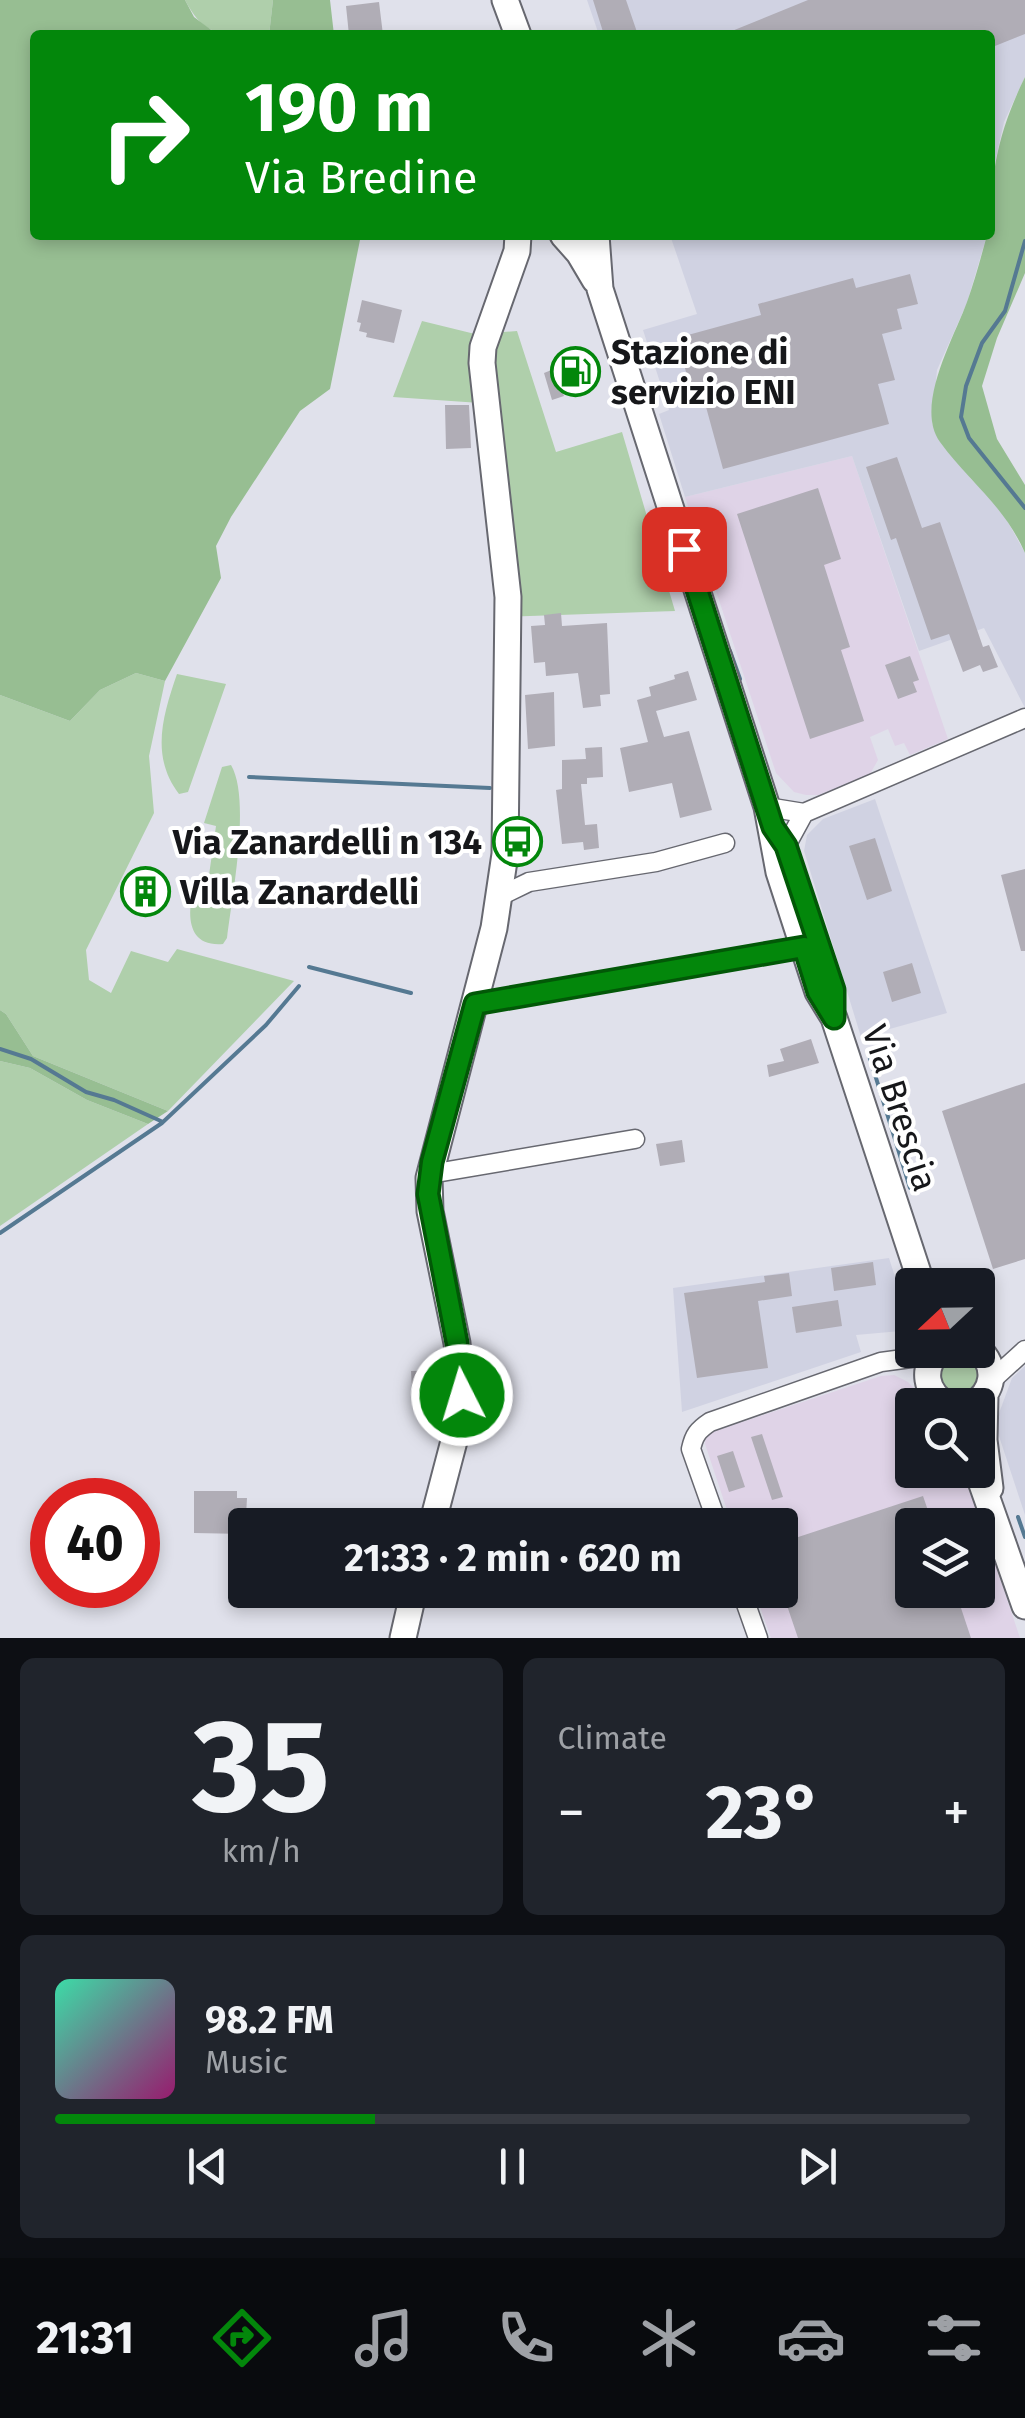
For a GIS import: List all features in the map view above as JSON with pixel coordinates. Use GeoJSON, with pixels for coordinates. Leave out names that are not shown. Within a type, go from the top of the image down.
{"type":"FeatureCollection","features":[{"type":"Feature","properties":{"kind":"main road"},"geometry":{"type":"LineString","coordinates":[[505,0],[516,30]]}},
{"type":"Feature","properties":{"kind":"main road","name":"Via Brescia"},"geometry":{"type":"LineString","coordinates":[[567,240],[600,288],[775,826],[834,990],[834,1018]]}},
{"type":"Feature","properties":{"kind":"main road","name":"Via Brescia"},"geometry":{"type":"LineString","coordinates":[[596,240],[600,288]]}},
{"type":"Feature","properties":{"kind":"main road"},"geometry":{"type":"LineString","coordinates":[[437,1508],[462,1395],[446,1278],[430,1212],[430,1174],[475,1004],[504,869],[508,597],[482,363],[483,347],[517,243]]}},
{"type":"Feature","properties":{"kind":"main road","name":"Via Brescia"},"geometry":{"type":"LineString","coordinates":[[775,826],[779,872],[818,992],[834,1018],[916,1268]]}},
{"type":"Feature","properties":{"kind":"main road","name":"Via Brescia"},"geometry":{"type":"LineString","coordinates":[[900,1221],[929,1268]]}},
{"type":"Feature","properties":{"kind":"main road"},"geometry":{"type":"LineString","coordinates":[[984,1488],[1025,1606]]}},
{"type":"Feature","properties":{"kind":"main road"},"geometry":{"type":"LineString","coordinates":[[991,1488],[996,1518]]}},
{"type":"Feature","properties":{"kind":"main road"},"geometry":{"type":"LineString","coordinates":[[402,1638],[410,1608]]}},
{"type":"Feature","properties":{"kind":"street"},"geometry":{"type":"LineString","coordinates":[[721,661],[735,689],[769,791],[774,798],[804,812]]}},
{"type":"Feature","properties":{"kind":"street"},"geometry":{"type":"LineString","coordinates":[[775,826],[1025,718]]}},
{"type":"Feature","properties":{"kind":"street"},"geometry":{"type":"LineString","coordinates":[[775,826],[804,812]]}},
{"type":"Feature","properties":{"kind":"street"},"geometry":{"type":"LineString","coordinates":[[500,896],[529,882],[656,862],[725,843]]}},
{"type":"Feature","properties":{"kind":"street"},"geometry":{"type":"LineString","coordinates":[[504,869],[529,882]]}},
{"type":"Feature","properties":{"kind":"street"},"geometry":{"type":"LineString","coordinates":[[475,1004],[804,947]]}},
{"type":"Feature","properties":{"kind":"street"},"geometry":{"type":"LineString","coordinates":[[430,1174],[635,1138]]}},
{"type":"Feature","properties":{"kind":"street"},"geometry":{"type":"LineString","coordinates":[[995,1351],[1025,1350]]}},
{"type":"Feature","properties":{"kind":"street"},"geometry":{"type":"LineString","coordinates":[[989,1388],[1025,1350]]}},
{"type":"Feature","properties":{"kind":"street"},"geometry":{"type":"LineString","coordinates":[[712,1508],[692,1449],[694,1436],[710,1422],[895,1359]]}},
{"type":"Feature","properties":{"kind":"street"},"geometry":{"type":"LineString","coordinates":[[881,1362],[914,1370],[930,1388]]}},
{"type":"Feature","properties":{"kind":"street"},"geometry":{"type":"LineString","coordinates":[[747,1608],[758,1638]]}},
{"type":"Feature","properties":{"kind":"shaded area"},"geometry":{"type":"Polygon","coordinates":[[[587,0],[1025,0],[1025,77],[1004,122],[995,162],[995,30],[597,30],[587,0]]]}},
{"type":"Feature","properties":{"kind":"shaded area"},"geometry":{"type":"Polygon","coordinates":[[[672,240],[986,240],[967,303],[937,370],[932,424],[971,479],[999,506],[1025,553],[1025,708],[984,628],[919,651],[852,456],[685,497],[659,414],[669,410],[643,330],[697,314],[672,240]]]}},
{"type":"Feature","properties":{"kind":"shaded area"},"geometry":{"type":"Polygon","coordinates":[[[852,456],[948,739],[910,755],[904,743],[895,746],[888,729],[870,737],[878,760],[870,774],[818,795],[806,795],[794,792],[776,773],[685,497],[852,456]]]}},
{"type":"Feature","properties":{"kind":"shaded area"},"geometry":{"type":"Polygon","coordinates":[[[875,799],[947,1013],[861,1037],[804,851],[807,835],[823,819],[875,799]]]}},
{"type":"Feature","properties":{"kind":"shaded area"},"geometry":{"type":"Polygon","coordinates":[[[889,1258],[895,1277],[895,1332],[856,1335],[861,1352],[682,1412],[673,1288],[889,1258]]]}},
{"type":"Feature","properties":{"kind":"shaded area"},"geometry":{"type":"Polygon","coordinates":[[[1025,1366],[1025,1515],[995,1424],[1012,1378],[1025,1366]]]}},
{"type":"Feature","properties":{"kind":"shaded area"},"geometry":{"type":"Polygon","coordinates":[[[894,1375],[908,1382],[913,1388],[895,1388],[895,1488],[970,1488],[977,1508],[895,1508],[895,1608],[995,1608],[995,1563],[1020,1638],[771,1638],[760,1608],[798,1608],[798,1508],[726,1508],[705,1444],[706,1434],[881,1376],[894,1375]]]}},
{"type":"Feature","properties":{"kind":"green space"},"geometry":{"type":"Polygon","coordinates":[[[0,0],[185,0],[194,17],[211,30],[30,30],[30,240],[360,240],[330,389],[300,411],[231,517],[216,546],[221,578],[165,681],[136,673],[100,690],[70,721],[0,695],[0,0]]]}},
{"type":"Feature","properties":{"kind":"green space"},"geometry":{"type":"Polygon","coordinates":[[[185,0],[273,0],[270,30],[212,30],[185,0]]]}},
{"type":"Feature","properties":{"kind":"green space"},"geometry":{"type":"Polygon","coordinates":[[[273,0],[330,0],[333,30],[270,30],[273,0]]]}},
{"type":"Feature","properties":{"kind":"green space"},"geometry":{"type":"Polygon","coordinates":[[[1025,77],[1025,273],[997,338],[982,386],[997,439],[1025,485],[1025,553],[997,507],[940,442],[931,410],[939,372],[967,302],[986,240],[995,240],[995,169],[1008,116],[1025,77]]]}},
{"type":"Feature","properties":{"kind":"green space"},"geometry":{"type":"Polygon","coordinates":[[[422,321],[475,334],[517,331],[556,452],[622,432],[675,611],[497,617],[480,403],[393,397],[422,321]]]}},
{"type":"Feature","properties":{"kind":"green space"},"geometry":{"type":"Polygon","coordinates":[[[136,673],[165,681],[149,756],[154,813],[86,950],[89,980],[111,993],[131,951],[168,962],[177,949],[294,981],[168,1111],[33,1056],[0,1010],[0,695],[70,721],[100,690],[136,673]]]}},
{"type":"Feature","properties":{"kind":"green space"},"geometry":{"type":"Polygon","coordinates":[[[177,674],[226,684],[188,792],[179,794],[164,765],[162,750],[164,720],[177,674]]]}},
{"type":"Feature","properties":{"kind":"green space"},"geometry":{"type":"Polygon","coordinates":[[[231,765],[237,781],[240,824],[227,938],[223,944],[202,940],[196,934],[190,907],[194,887],[207,889],[216,826],[204,823],[222,767],[231,765]]]}},
{"type":"Feature","properties":{"kind":"green space"},"geometry":{"type":"Polygon","coordinates":[[[0,1010],[33,1056],[168,1111],[148,1124],[87,1100],[30,1068],[0,1061],[0,1010]]]}},
{"type":"Feature","properties":{"kind":"green space"},"geometry":{"type":"Polygon","coordinates":[[[0,1061],[30,1068],[87,1100],[148,1124],[0,1226],[0,1061]]]}},
{"type":"Feature","properties":{"kind":"green space"},"geometry":{"type":"Polygon","coordinates":[[[940,1368],[978,1368],[975,1388],[943,1388],[940,1383],[940,1368]]]}},
{"type":"Feature","properties":{"kind":"building"},"geometry":{"type":"Polygon","coordinates":[[[593,0],[626,0],[636,30],[602,30],[593,0]]]}},
{"type":"Feature","properties":{"kind":"building"},"geometry":{"type":"Polygon","coordinates":[[[808,0],[1025,0],[1025,34],[995,46],[995,30],[734,30],[808,0]]]}},
{"type":"Feature","properties":{"kind":"building"},"geometry":{"type":"Polygon","coordinates":[[[379,2],[382,30],[348,30],[346,6],[379,2]]]}},
{"type":"Feature","properties":{"kind":"building"},"geometry":{"type":"Polygon","coordinates":[[[910,274],[918,304],[897,309],[902,329],[882,334],[895,380],[878,384],[889,424],[723,469],[700,385],[690,387],[677,338],[761,315],[758,304],[853,278],[856,288],[910,274]]]}},
{"type":"Feature","properties":{"kind":"building"},"geometry":{"type":"Polygon","coordinates":[[[362,300],[402,310],[394,343],[366,337],[367,333],[359,331],[362,300]]]}},
{"type":"Feature","properties":{"kind":"building"},"geometry":{"type":"Polygon","coordinates":[[[590,355],[597,377],[561,388],[564,396],[552,400],[544,373],[553,366],[590,355]]]}},
{"type":"Feature","properties":{"kind":"building"},"geometry":{"type":"Polygon","coordinates":[[[445,405],[469,405],[471,448],[446,449],[445,405]]]}},
{"type":"Feature","properties":{"kind":"building"},"geometry":{"type":"Polygon","coordinates":[[[897,457],[922,528],[940,522],[983,647],[989,645],[998,667],[983,672],[980,665],[963,672],[949,634],[931,640],[896,538],[891,540],[866,467],[897,457]]]}},
{"type":"Feature","properties":{"kind":"building"},"geometry":{"type":"Polygon","coordinates":[[[818,488],[841,559],[824,565],[850,647],[841,650],[864,721],[810,739],[737,514],[818,488]]]}},
{"type":"Feature","properties":{"kind":"building"},"geometry":{"type":"Polygon","coordinates":[[[561,613],[562,626],[607,623],[610,694],[600,695],[601,706],[583,708],[578,673],[546,676],[545,662],[534,663],[531,626],[545,625],[544,615],[561,613]]]}},
{"type":"Feature","properties":{"kind":"building"},"geometry":{"type":"Polygon","coordinates":[[[910,656],[919,680],[913,682],[917,692],[898,699],[885,665],[910,656]]]}},
{"type":"Feature","properties":{"kind":"building"},"geometry":{"type":"Polygon","coordinates":[[[688,671],[697,700],[656,711],[664,737],[689,731],[712,810],[680,818],[672,783],[629,792],[620,748],[648,742],[637,700],[651,696],[649,687],[688,671]]]}},
{"type":"Feature","properties":{"kind":"building"},"geometry":{"type":"Polygon","coordinates":[[[554,692],[555,746],[528,749],[525,695],[554,692]]]}},
{"type":"Feature","properties":{"kind":"building"},"geometry":{"type":"Polygon","coordinates":[[[602,747],[603,777],[587,778],[587,784],[581,784],[585,825],[597,824],[599,848],[584,850],[583,842],[562,844],[556,790],[562,789],[562,760],[586,759],[585,748],[602,747]]]}},
{"type":"Feature","properties":{"kind":"building"},"geometry":{"type":"Polygon","coordinates":[[[875,838],[892,891],[867,900],[849,846],[875,838]]]}},
{"type":"Feature","properties":{"kind":"building"},"geometry":{"type":"Polygon","coordinates":[[[1025,869],[1025,951],[1021,951],[1001,875],[1025,869]]]}},
{"type":"Feature","properties":{"kind":"building"},"geometry":{"type":"Polygon","coordinates":[[[912,963],[921,993],[892,1002],[883,972],[912,963]]]}},
{"type":"Feature","properties":{"kind":"building"},"geometry":{"type":"Polygon","coordinates":[[[811,1039],[819,1063],[769,1077],[767,1065],[784,1061],[780,1049],[811,1039]]]}},
{"type":"Feature","properties":{"kind":"building"},"geometry":{"type":"Polygon","coordinates":[[[1025,1083],[1025,1259],[993,1268],[942,1111],[1025,1083]]]}},
{"type":"Feature","properties":{"kind":"building"},"geometry":{"type":"Polygon","coordinates":[[[682,1140],[685,1162],[660,1166],[656,1144],[682,1140]]]}},
{"type":"Feature","properties":{"kind":"building"},"geometry":{"type":"Polygon","coordinates":[[[873,1262],[876,1285],[834,1291],[831,1268],[873,1262]]]}},
{"type":"Feature","properties":{"kind":"building"},"geometry":{"type":"Polygon","coordinates":[[[789,1273],[792,1296],[758,1301],[768,1368],[697,1378],[684,1293],[765,1282],[764,1276],[789,1273]]]}},
{"type":"Feature","properties":{"kind":"building"},"geometry":{"type":"Polygon","coordinates":[[[838,1300],[842,1326],[796,1333],[792,1307],[838,1300]]]}},
{"type":"Feature","properties":{"kind":"building"},"geometry":{"type":"Polygon","coordinates":[[[443,1370],[445,1394],[412,1389],[411,1371],[443,1370]]]}},
{"type":"Feature","properties":{"kind":"building"},"geometry":{"type":"Polygon","coordinates":[[[762,1434],[783,1497],[772,1500],[751,1437],[762,1434]]]}},
{"type":"Feature","properties":{"kind":"building"},"geometry":{"type":"Polygon","coordinates":[[[733,1451],[745,1487],[729,1492],[717,1456],[733,1451]]]}},
{"type":"Feature","properties":{"kind":"building"},"geometry":{"type":"Polygon","coordinates":[[[194,1491],[237,1491],[237,1498],[247,1498],[246,1508],[228,1508],[228,1534],[194,1533],[194,1491]]]}},
{"type":"Feature","properties":{"kind":"building"},"geometry":{"type":"Polygon","coordinates":[[[923,1496],[927,1508],[895,1508],[895,1608],[961,1608],[971,1638],[798,1638],[788,1608],[798,1608],[798,1537],[923,1496]]]}},
{"type":"Feature","properties":{"kind":"waterway"},"geometry":{"type":"LineString","coordinates":[[1025,241],[1005,311],[982,343],[966,386],[961,417],[969,438],[1025,508]]}},
{"type":"Feature","properties":{"kind":"waterway"},"geometry":{"type":"LineString","coordinates":[[730,651],[740,679]]}},
{"type":"Feature","properties":{"kind":"waterway"},"geometry":{"type":"LineString","coordinates":[[249,777],[490,788]]}},
{"type":"Feature","properties":{"kind":"waterway"},"geometry":{"type":"LineString","coordinates":[[309,967],[411,993]]}},
{"type":"Feature","properties":{"kind":"waterway"},"geometry":{"type":"LineString","coordinates":[[0,1049],[31,1059],[86,1092],[163,1122],[266,1025],[299,986]]}},
{"type":"Feature","properties":{"kind":"waterway"},"geometry":{"type":"LineString","coordinates":[[868,1052],[910,1188]]}},
{"type":"Feature","properties":{"kind":"waterway"},"geometry":{"type":"LineString","coordinates":[[0,1233],[162,1123]]}},
{"type":"Feature","properties":{"kind":"waterway"},"geometry":{"type":"LineString","coordinates":[[1018,1517],[1025,1537]]}},
{"type":"Feature","properties":{"kind":"place","name":"Stazione di servizio ENI"},"geometry":{"type":"Point","coordinates":[576,372]}},
{"type":"Feature","properties":{"kind":"place","name":"Via Zanardelli n 134"},"geometry":{"type":"Point","coordinates":[517,842]}},
{"type":"Feature","properties":{"kind":"place","name":"Villa Zanardelli"},"geometry":{"type":"Point","coordinates":[145,892]}},
{"type":"Feature","properties":{"kind":"route"},"geometry":{"type":"LineString","coordinates":[[462,1395],[457,1343],[428,1194],[432,1162],[475,1004],[804,947],[818,992],[834,1018],[834,990],[795,869],[773,827],[684,549]]}}]}
